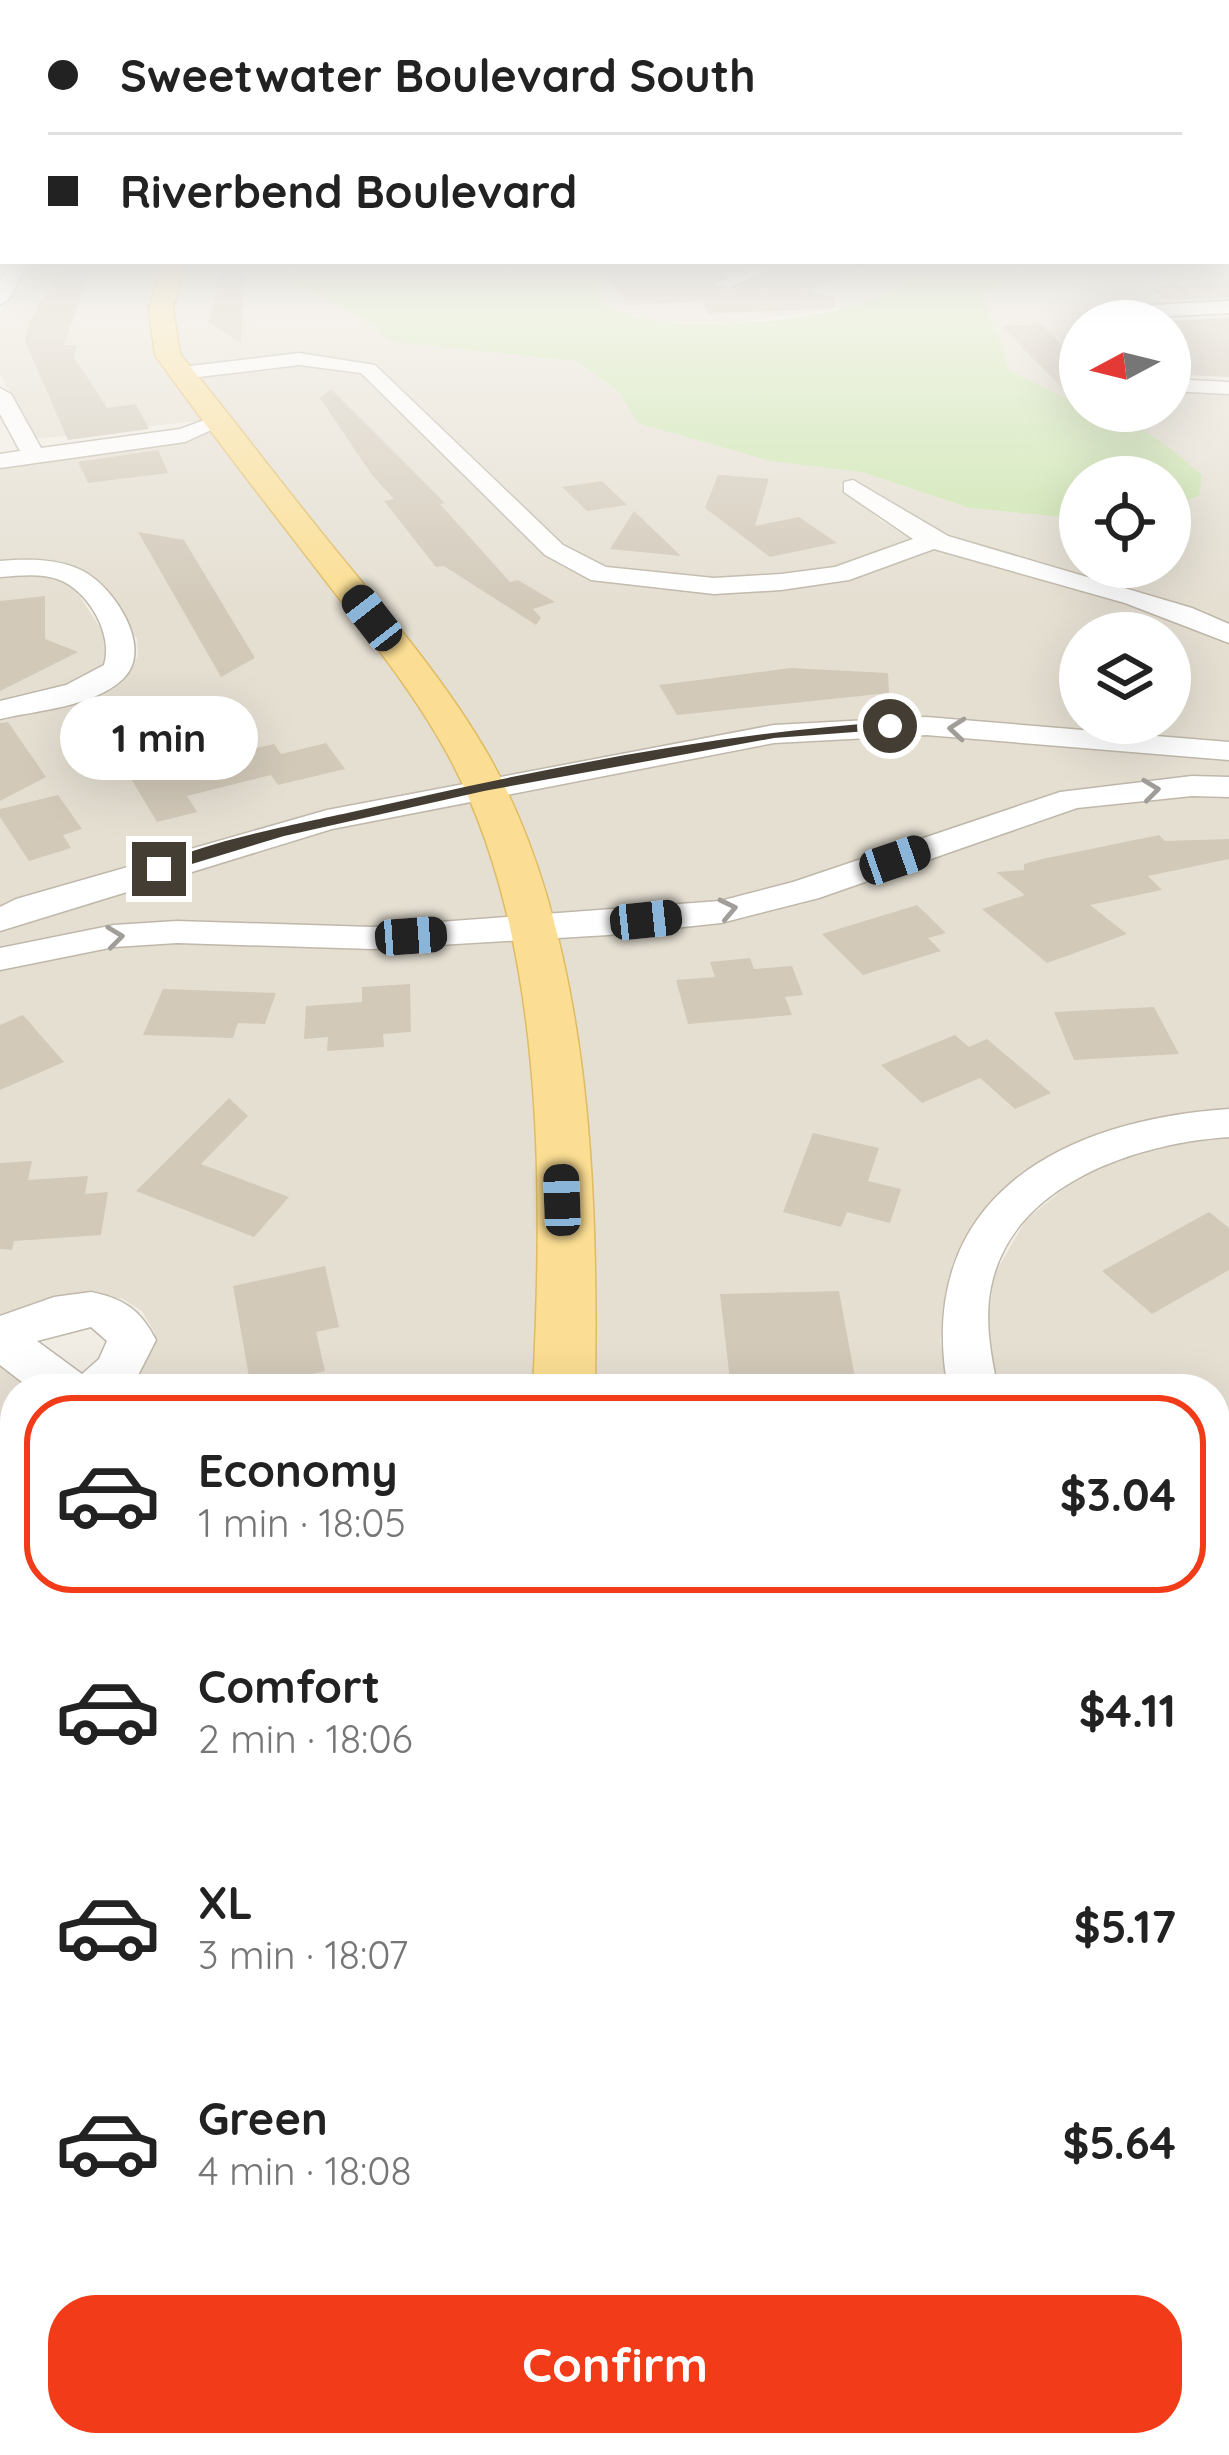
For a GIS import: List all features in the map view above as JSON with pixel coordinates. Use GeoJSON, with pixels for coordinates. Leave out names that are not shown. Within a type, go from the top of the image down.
{"type":"FeatureCollection","features":[{"type":"Feature","properties":{"kind":"main road"},"geometry":{"type":"LineString","coordinates":[[185,378],[435,703],[484,786],[511,858],[529,928],[560,1107],[564,1374]]}},
{"type":"Feature","properties":{"kind":"street"},"geometry":{"type":"LineString","coordinates":[[377,378],[554,550],[600,574],[713,586],[781,582],[840,574],[931,541]]}},
{"type":"Feature","properties":{"kind":"street"},"geometry":{"type":"LineString","coordinates":[[1191,386],[1229,388]]}},
{"type":"Feature","properties":{"kind":"street"},"geometry":{"type":"LineString","coordinates":[[0,394],[30,450]]}},
{"type":"Feature","properties":{"kind":"street"},"geometry":{"type":"LineString","coordinates":[[0,448],[30,450],[184,435],[218,422]]}},
{"type":"Feature","properties":{"kind":"street"},"geometry":{"type":"LineString","coordinates":[[0,461],[30,450]]}},
{"type":"Feature","properties":{"kind":"street"},"geometry":{"type":"LineString","coordinates":[[854,488],[892,520],[931,541],[1141,600],[1229,635]]}},
{"type":"Feature","properties":{"kind":"street"},"geometry":{"type":"LineString","coordinates":[[0,569],[69,574],[85,583],[124,641],[124,657],[117,670],[94,683],[0,710]]}},
{"type":"Feature","properties":{"kind":"street"},"geometry":{"type":"LineString","coordinates":[[0,920],[29,907],[267,836],[484,786],[774,734],[926,726],[1229,751]]}},
{"type":"Feature","properties":{"kind":"street"},"geometry":{"type":"LineString","coordinates":[[0,958],[114,936],[156,933],[348,939],[721,912],[806,890],[1072,799],[1192,785],[1229,787]]}},
{"type":"Feature","properties":{"kind":"street"},"geometry":{"type":"LineString","coordinates":[[970,1374],[963,1339],[972,1270],[1007,1213],[1057,1172],[1107,1145],[1159,1131],[1229,1123]]}},
{"type":"Feature","properties":{"kind":"street"},"geometry":{"type":"LineString","coordinates":[[0,1337],[69,1311],[88,1307],[110,1312],[124,1322],[132,1340],[115,1374]]}},
{"type":"Feature","properties":{"kind":"street"},"geometry":{"type":"LineString","coordinates":[[0,1337],[48,1374]]}},
{"type":"Feature","properties":{"kind":"shaded area"},"geometry":{"type":"Polygon","coordinates":[[[2,378],[182,378],[205,420],[36,439],[2,378]]]}},
{"type":"Feature","properties":{"kind":"shaded area"},"geometry":{"type":"Polygon","coordinates":[[[197,378],[366,378],[543,552],[591,578],[651,588],[783,587],[932,547],[1059,583],[1059,588],[1077,588],[1154,612],[1059,612],[1059,730],[928,720],[853,720],[768,728],[494,777],[197,378]]]}},
{"type":"Feature","properties":{"kind":"shaded area"},"geometry":{"type":"Polygon","coordinates":[[[386,378],[599,378],[619,392],[639,423],[770,461],[861,472],[969,508],[1059,516],[1059,575],[939,538],[860,483],[840,485],[881,521],[915,540],[833,570],[713,581],[608,571],[566,548],[386,378]]]}},
{"type":"Feature","properties":{"kind":"shaded area"},"geometry":{"type":"Polygon","coordinates":[[[1024,378],[1059,378],[1059,395],[1024,378]]]}},
{"type":"Feature","properties":{"kind":"shaded area"},"geometry":{"type":"Polygon","coordinates":[[[1191,389],[1229,391],[1229,627],[1102,588],[1191,588],[1191,499],[1199,496],[1191,488],[1191,456],[1161,456],[1139,432],[1191,432],[1191,389]]]}},
{"type":"Feature","properties":{"kind":"shaded area"},"geometry":{"type":"Polygon","coordinates":[[[212,429],[421,705],[465,783],[0,910],[0,716],[106,686],[130,670],[138,656],[137,639],[96,580],[78,570],[0,565],[0,465],[212,429]]]}},
{"type":"Feature","properties":{"kind":"shaded area"},"geometry":{"type":"Polygon","coordinates":[[[0,574],[59,578],[73,586],[110,643],[104,668],[84,680],[0,704],[0,574]]]}},
{"type":"Feature","properties":{"kind":"shaded area"},"geometry":{"type":"Polygon","coordinates":[[[1191,626],[1229,643],[1229,744],[1191,741],[1191,626]]]}},
{"type":"Feature","properties":{"kind":"shaded area"},"geometry":{"type":"Polygon","coordinates":[[[926,732],[1229,758],[1229,780],[1073,790],[797,883],[715,904],[544,918],[501,791],[778,740],[926,732]]]}},
{"type":"Feature","properties":{"kind":"shaded area"},"geometry":{"type":"Polygon","coordinates":[[[1196,793],[1229,794],[1229,1112],[1152,1119],[1096,1134],[1042,1162],[987,1207],[952,1264],[940,1340],[946,1374],[587,1374],[548,936],[611,933],[1081,806],[1196,793]]]}},
{"type":"Feature","properties":{"kind":"shaded area"},"geometry":{"type":"Polygon","coordinates":[[[472,797],[509,920],[0,950],[0,930],[273,842],[472,797]]]}},
{"type":"Feature","properties":{"kind":"shaded area"},"geometry":{"type":"Polygon","coordinates":[[[513,938],[540,1109],[541,1374],[139,1374],[155,1333],[142,1311],[123,1299],[87,1293],[8,1318],[0,1314],[0,968],[115,945],[173,941],[300,948],[513,938]]]}},
{"type":"Feature","properties":{"kind":"shaded area"},"geometry":{"type":"Polygon","coordinates":[[[1229,1135],[1229,1374],[993,1374],[986,1341],[994,1275],[1026,1220],[1073,1181],[1120,1156],[1169,1142],[1229,1135]]]}},
{"type":"Feature","properties":{"kind":"green space"},"geometry":{"type":"Polygon","coordinates":[[[599,378],[1024,378],[1059,395],[1059,432],[1145,432],[1178,456],[1059,456],[1059,516],[969,508],[861,472],[770,461],[638,423],[619,392],[599,378]]]}},
{"type":"Feature","properties":{"kind":"green space"},"geometry":{"type":"Polygon","coordinates":[[[1191,466],[1202,475],[1199,496],[1191,499],[1191,466]]]}},
{"type":"Feature","properties":{"kind":"building"},"geometry":{"type":"Polygon","coordinates":[[[41,378],[87,378],[107,408],[136,404],[149,429],[68,440],[41,378]]]}},
{"type":"Feature","properties":{"kind":"building"},"geometry":{"type":"Polygon","coordinates":[[[331,389],[445,503],[440,504],[510,582],[518,580],[555,602],[533,609],[541,618],[536,625],[444,566],[436,567],[384,501],[394,499],[320,398],[331,389]]]}},
{"type":"Feature","properties":{"kind":"building"},"geometry":{"type":"Polygon","coordinates":[[[158,450],[168,473],[88,483],[78,462],[158,450]]]}},
{"type":"Feature","properties":{"kind":"building"},"geometry":{"type":"Polygon","coordinates":[[[718,475],[769,479],[755,526],[799,517],[837,543],[770,557],[705,508],[718,475]]]}},
{"type":"Feature","properties":{"kind":"building"},"geometry":{"type":"Polygon","coordinates":[[[602,481],[627,505],[587,511],[562,487],[602,481]]]}},
{"type":"Feature","properties":{"kind":"building"},"geometry":{"type":"Polygon","coordinates":[[[634,511],[681,556],[610,549],[634,511]]]}},
{"type":"Feature","properties":{"kind":"building"},"geometry":{"type":"Polygon","coordinates":[[[138,532],[184,540],[255,658],[221,677],[138,532]]]}},
{"type":"Feature","properties":{"kind":"building"},"geometry":{"type":"Polygon","coordinates":[[[45,596],[45,639],[78,652],[0,691],[0,601],[45,596]]]}},
{"type":"Feature","properties":{"kind":"building"},"geometry":{"type":"Polygon","coordinates":[[[791,668],[888,673],[889,693],[677,715],[659,685],[791,668]]]}},
{"type":"Feature","properties":{"kind":"building"},"geometry":{"type":"Polygon","coordinates":[[[8,722],[46,777],[0,801],[0,723],[8,722]]]}},
{"type":"Feature","properties":{"kind":"building"},"geometry":{"type":"Polygon","coordinates":[[[326,743],[345,769],[278,785],[271,775],[187,796],[197,812],[157,822],[130,777],[274,744],[281,754],[326,743]]]}},
{"type":"Feature","properties":{"kind":"building"},"geometry":{"type":"Polygon","coordinates":[[[58,795],[82,829],[63,835],[71,848],[29,861],[0,817],[0,809],[58,795]]]}},
{"type":"Feature","properties":{"kind":"building"},"geometry":{"type":"Polygon","coordinates":[[[1159,835],[1165,841],[1229,839],[1229,859],[1148,876],[1162,890],[1090,905],[1127,934],[1047,963],[982,909],[1025,895],[996,872],[1024,870],[1024,864],[1042,859],[1159,835]]]}},
{"type":"Feature","properties":{"kind":"building"},"geometry":{"type":"Polygon","coordinates":[[[917,905],[946,933],[928,938],[941,951],[863,975],[822,934],[917,905]]]}},
{"type":"Feature","properties":{"kind":"building"},"geometry":{"type":"Polygon","coordinates":[[[750,958],[754,969],[792,966],[803,995],[785,997],[792,1015],[688,1024],[676,980],[715,977],[710,962],[750,958]]]}},
{"type":"Feature","properties":{"kind":"building"},"geometry":{"type":"Polygon","coordinates":[[[410,984],[411,1032],[383,1034],[384,1047],[327,1051],[328,1037],[304,1039],[306,1006],[362,1002],[362,987],[410,984]]]}},
{"type":"Feature","properties":{"kind":"building"},"geometry":{"type":"Polygon","coordinates":[[[163,989],[276,993],[265,1024],[238,1023],[233,1038],[143,1035],[163,989]]]}},
{"type":"Feature","properties":{"kind":"building"},"geometry":{"type":"Polygon","coordinates":[[[1154,1007],[1179,1054],[1074,1060],[1054,1012],[1154,1007]]]}},
{"type":"Feature","properties":{"kind":"building"},"geometry":{"type":"Polygon","coordinates":[[[23,1015],[64,1062],[0,1090],[0,1025],[23,1015]]]}},
{"type":"Feature","properties":{"kind":"building"},"geometry":{"type":"Polygon","coordinates":[[[955,1035],[969,1047],[987,1039],[1051,1093],[1015,1109],[980,1078],[922,1103],[881,1065],[955,1035]]]}},
{"type":"Feature","properties":{"kind":"building"},"geometry":{"type":"Polygon","coordinates":[[[229,1098],[248,1116],[201,1164],[289,1197],[254,1237],[136,1191],[229,1098]]]}},
{"type":"Feature","properties":{"kind":"building"},"geometry":{"type":"Polygon","coordinates":[[[813,1133],[879,1148],[868,1181],[901,1189],[890,1223],[847,1212],[841,1227],[783,1212],[813,1133]]]}},
{"type":"Feature","properties":{"kind":"building"},"geometry":{"type":"Polygon","coordinates":[[[32,1161],[28,1180],[88,1176],[85,1194],[108,1192],[101,1235],[14,1241],[12,1250],[0,1249],[0,1163],[32,1161]]]}},
{"type":"Feature","properties":{"kind":"building"},"geometry":{"type":"Polygon","coordinates":[[[1209,1212],[1229,1228],[1229,1270],[1152,1314],[1102,1271],[1209,1212]]]}},
{"type":"Feature","properties":{"kind":"building"},"geometry":{"type":"Polygon","coordinates":[[[325,1266],[339,1327],[316,1332],[325,1371],[249,1374],[233,1286],[325,1266]]]}},
{"type":"Feature","properties":{"kind":"building"},"geometry":{"type":"Polygon","coordinates":[[[839,1291],[854,1374],[729,1374],[720,1294],[839,1291]]]}},
{"type":"Feature","properties":{"kind":"route"},"geometry":{"type":"LineString","coordinates":[[159,869],[280,832],[484,786],[774,734],[890,726]]}}]}
